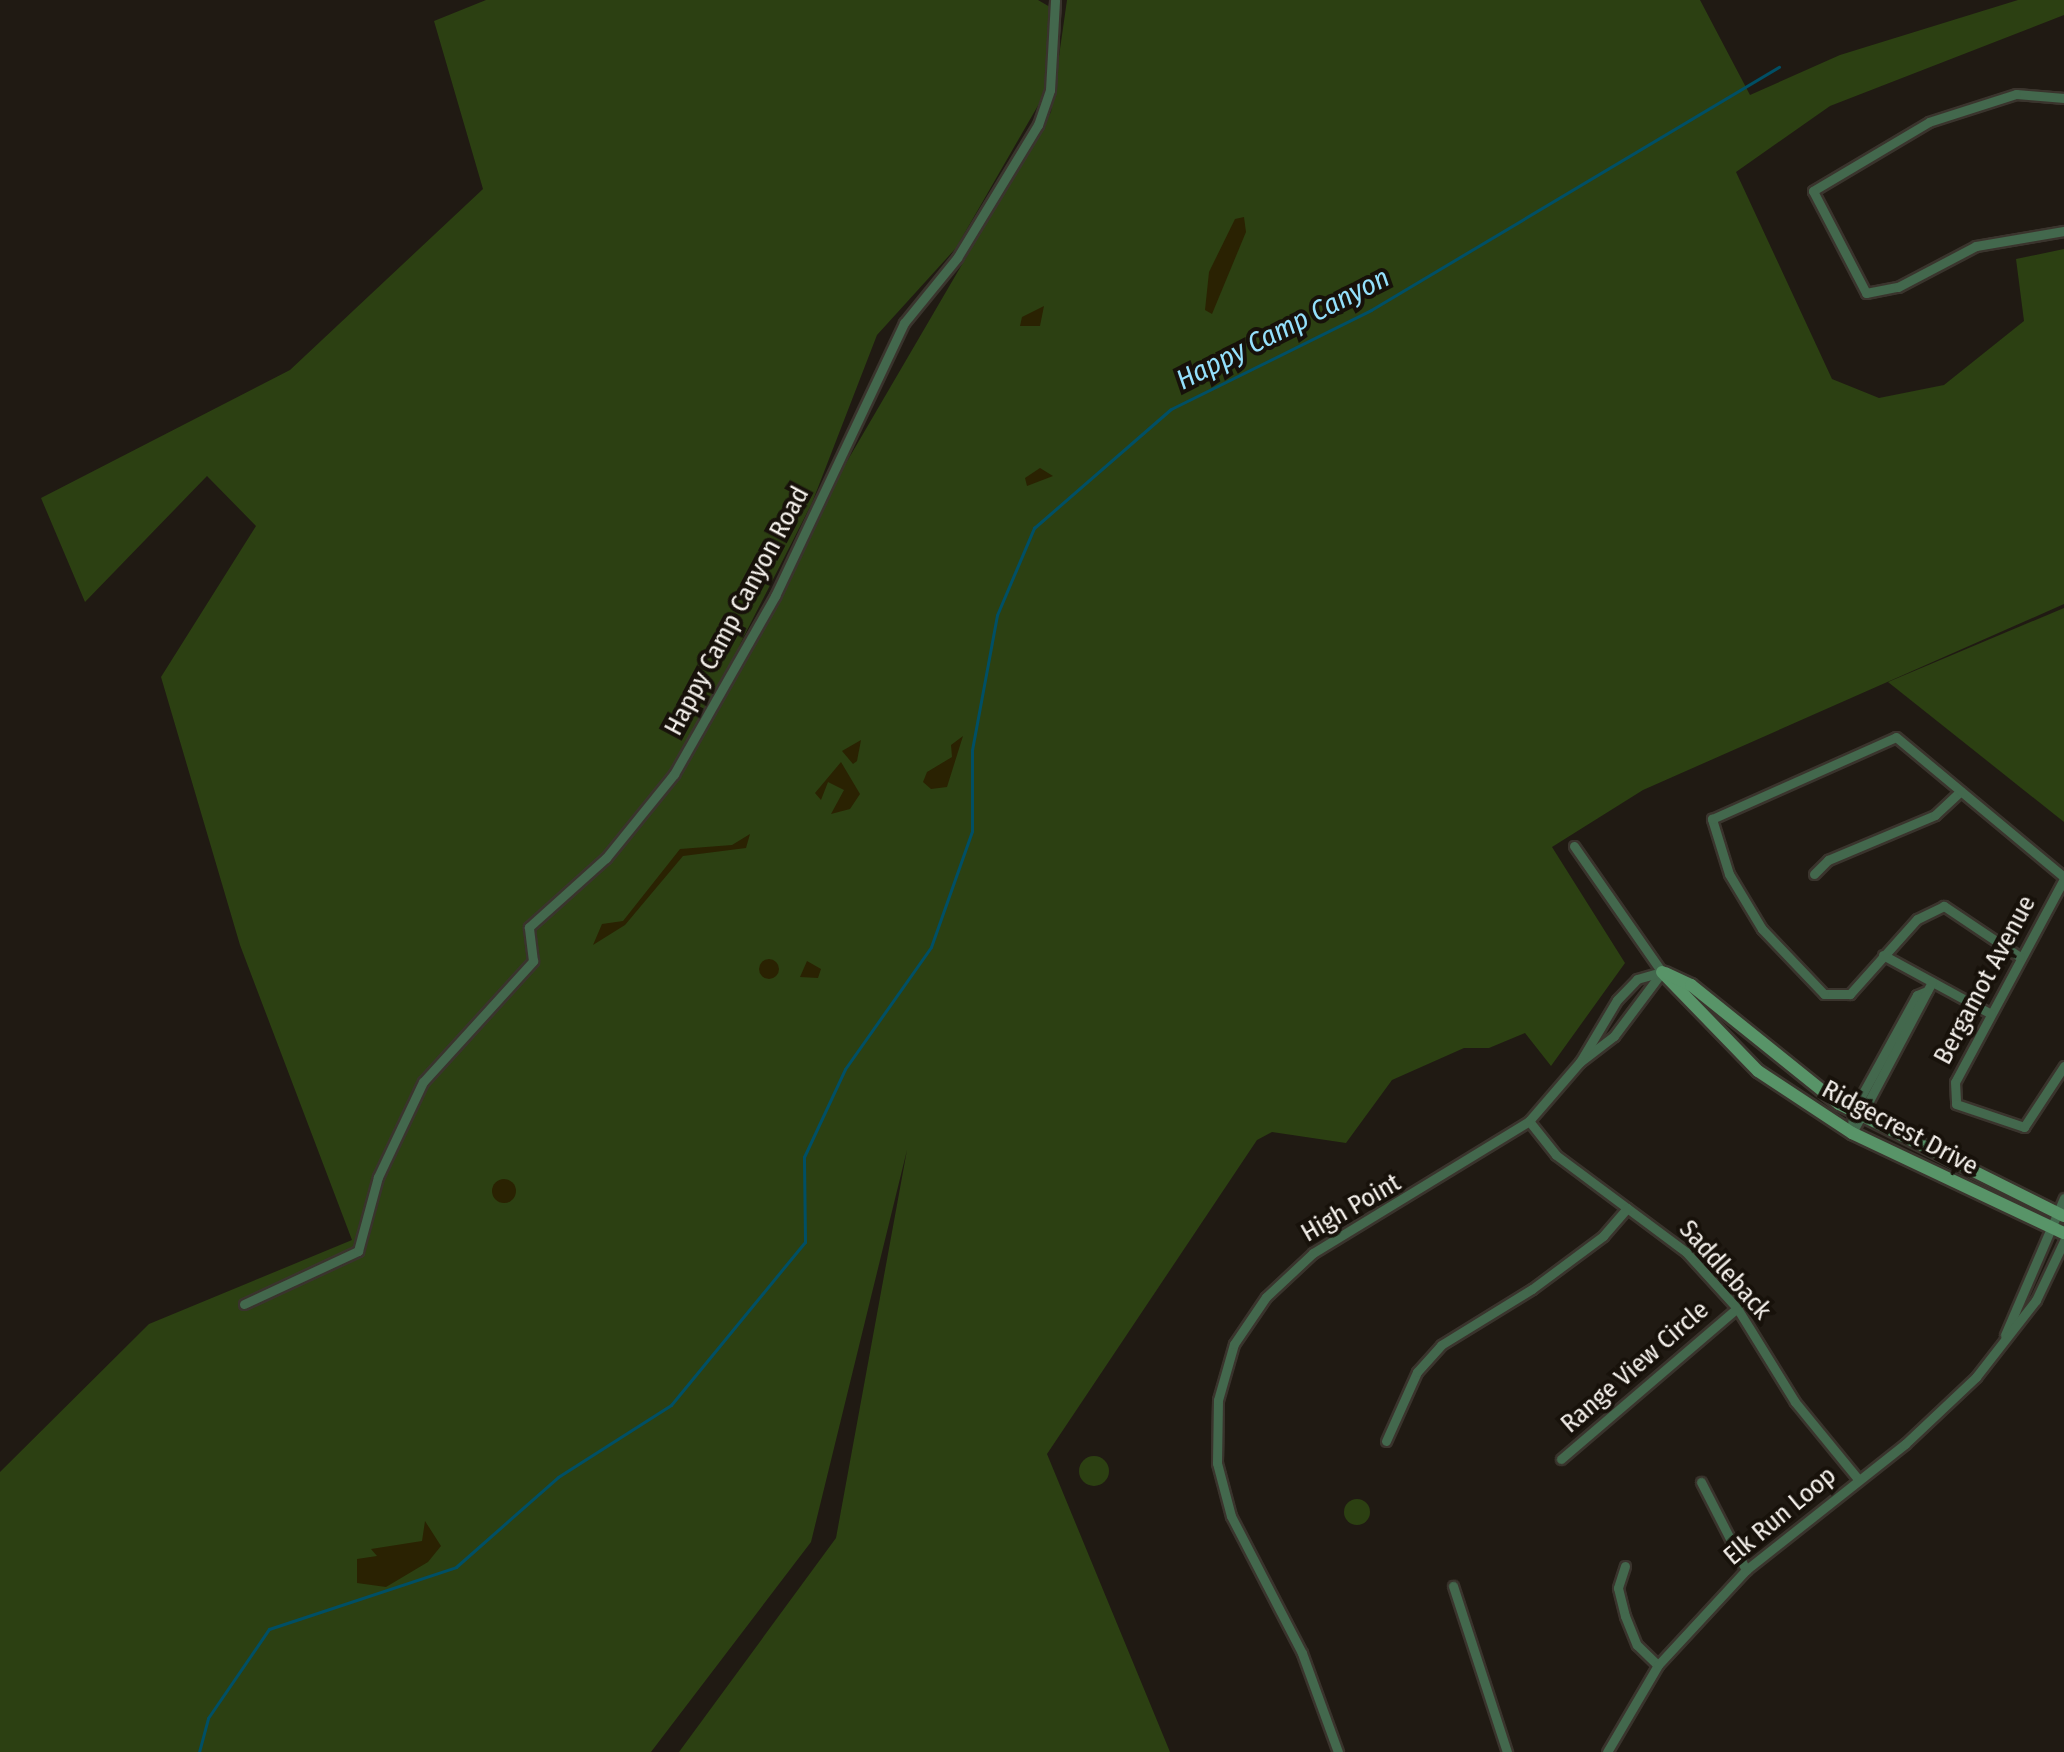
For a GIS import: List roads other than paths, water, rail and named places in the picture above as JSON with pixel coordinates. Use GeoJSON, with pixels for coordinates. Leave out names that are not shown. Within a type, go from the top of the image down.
{"type":"FeatureCollection","features":[{"type":"Feature","properties":{"kind":"street","name":"Happy Camp Canyon Road"},"geometry":{"type":"LineString","coordinates":[[244,1304],[358,1251],[378,1177],[423,1082],[533,961],[529,927],[606,858],[674,774],[764,619],[904,323],[957,258],[1038,125],[1050,90],[1055,0]]}},
{"type":"Feature","properties":{"kind":"street"},"geometry":{"type":"LineString","coordinates":[[2064,98],[2034,92],[1986,102],[1898,136],[1824,179],[1814,201],[1856,283],[1880,295],[1976,246],[2064,231]]}},
{"type":"Feature","properties":{"kind":"street"},"geometry":{"type":"LineString","coordinates":[[2020,957],[1944,906],[1917,919],[1842,997],[1824,994],[1762,929],[1714,832],[1712,819],[1723,809],[1896,737],[2064,878]]}},
{"type":"Feature","properties":{"kind":"street"},"geometry":{"type":"LineString","coordinates":[[1814,874],[1828,860],[1935,815],[1961,791]]}},
{"type":"Feature","properties":{"kind":"street","name":"Ridgecrest Drive"},"geometry":{"type":"LineString","coordinates":[[1574,846],[1662,972],[1758,1071],[1852,1133],[2064,1233]]}},
{"type":"Feature","properties":{"kind":"street","name":"Bergamot Avenue"},"geometry":{"type":"LineString","coordinates":[[2064,878],[1955,1082],[1956,1104],[2014,1129],[2035,1120],[2064,1066]]}},
{"type":"Feature","properties":{"kind":"street"},"geometry":{"type":"LineString","coordinates":[[1883,955],[1930,986],[1991,1014]]}},
{"type":"Feature","properties":{"kind":"street","name":"Ridgecrest Drive"},"geometry":{"type":"LineString","coordinates":[[1662,972],[1691,985],[1858,1114],[2060,1214]]}},
{"type":"Feature","properties":{"kind":"street","name":"High Point"},"geometry":{"type":"LineString","coordinates":[[1580,1062],[1597,1030],[1637,979],[1662,972]]}},
{"type":"Feature","properties":{"kind":"street","name":"High Point"},"geometry":{"type":"LineString","coordinates":[[1338,1752],[1302,1653],[1231,1516],[1217,1463],[1218,1400],[1234,1344],[1266,1297],[1313,1253],[1529,1121],[1580,1062],[1609,1039],[1662,972]]}},
{"type":"Feature","properties":{"kind":"street"},"geometry":{"type":"LineString","coordinates":[[1852,1133],[1858,1114],[1930,986]]}},
{"type":"Feature","properties":{"kind":"street"},"geometry":{"type":"LineString","coordinates":[[1597,1030],[1609,1039]]}},
{"type":"Feature","properties":{"kind":"street","name":"Saddleback"},"geometry":{"type":"LineString","coordinates":[[1529,1121],[1556,1155],[1686,1252],[1737,1308],[1795,1402],[1858,1479]]}},
{"type":"Feature","properties":{"kind":"street","name":"Elk Run Loop"},"geometry":{"type":"LineString","coordinates":[[2005,1335],[2049,1226],[2060,1214],[2064,1198]]}},
{"type":"Feature","properties":{"kind":"street"},"geometry":{"type":"LineString","coordinates":[[1386,1441],[1417,1372],[1441,1345],[1532,1289],[1603,1236],[1627,1208]]}},
{"type":"Feature","properties":{"kind":"street","name":"Elk Run Loop"},"geometry":{"type":"LineString","coordinates":[[1607,1752],[1658,1665],[1746,1570],[1942,1412],[2036,1300],[2064,1241]]}},
{"type":"Feature","properties":{"kind":"street","name":"Range View Circle"},"geometry":{"type":"LineString","coordinates":[[1561,1459],[1737,1308]]}},
{"type":"Feature","properties":{"kind":"street"},"geometry":{"type":"LineString","coordinates":[[1701,1482],[1746,1570]]}},
{"type":"Feature","properties":{"kind":"street"},"geometry":{"type":"LineString","coordinates":[[1625,1566],[1618,1588],[1625,1616],[1637,1645],[1658,1665]]}},
{"type":"Feature","properties":{"kind":"street"},"geometry":{"type":"LineString","coordinates":[[1453,1586],[1507,1752]]}},
{"type":"Feature","properties":{"kind":"waterway","name":"Happy Camp Canyon"},"geometry":{"type":"LineString","coordinates":[[199,1752],[208,1718],[269,1629],[456,1567],[558,1477],[671,1405],[805,1242],[804,1157],[845,1069],[931,947],[972,831],[972,750],[997,615],[1034,528],[1171,409],[1371,310],[1779,67]]}}]}
